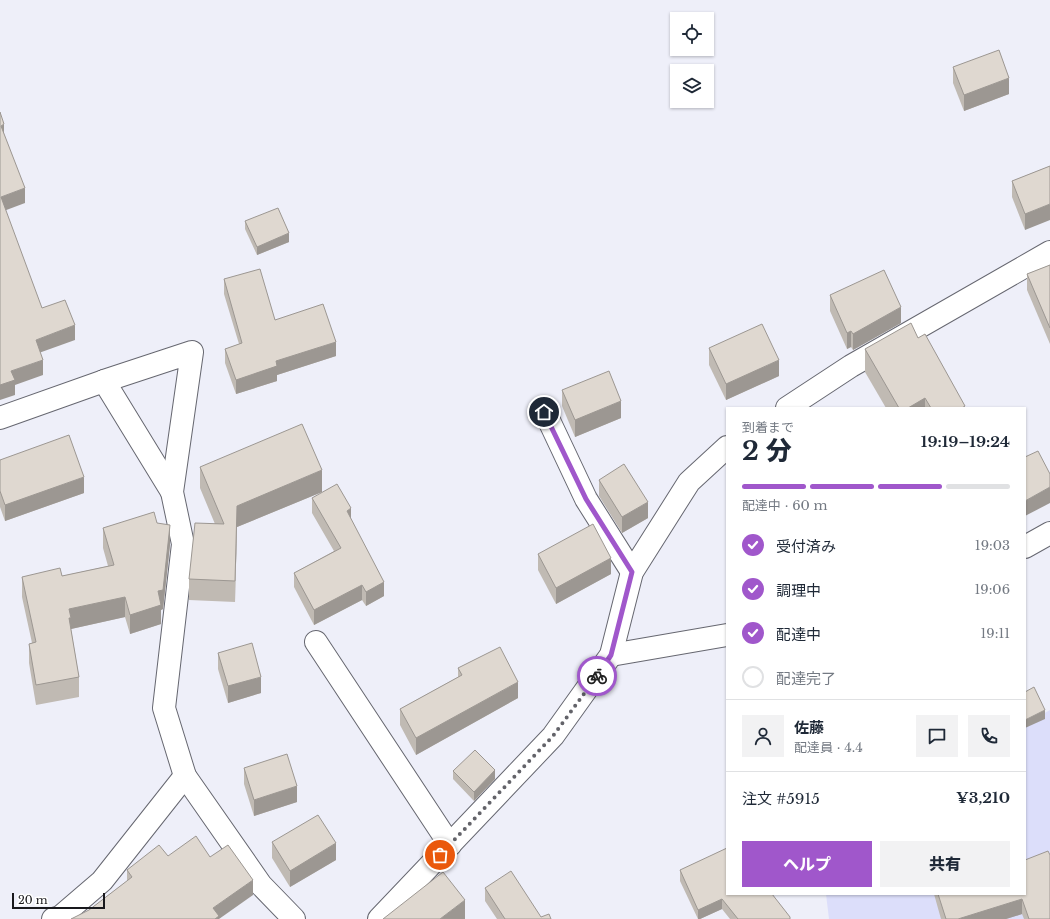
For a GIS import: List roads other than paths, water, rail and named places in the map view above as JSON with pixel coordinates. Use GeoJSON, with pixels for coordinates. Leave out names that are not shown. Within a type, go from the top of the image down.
{"type":"FeatureCollection","features":[{"type":"Feature","properties":{"kind":"street"},"geometry":{"type":"LineString","coordinates":[[789,407],[851,366],[1050,252]]}},
{"type":"Feature","properties":{"kind":"street"},"geometry":{"type":"LineString","coordinates":[[0,418],[104,380],[192,352],[172,492]]}},
{"type":"Feature","properties":{"kind":"street"},"geometry":{"type":"LineString","coordinates":[[104,380],[172,492],[183,544],[164,708],[185,776],[262,885],[294,919]]}},
{"type":"Feature","properties":{"kind":"street"},"geometry":{"type":"LineString","coordinates":[[544,412],[586,499],[632,572]]}},
{"type":"Feature","properties":{"kind":"street"},"geometry":{"type":"LineString","coordinates":[[379,919],[553,736],[611,655],[632,572],[689,482],[726,448]]}},
{"type":"Feature","properties":{"kind":"street"},"geometry":{"type":"LineString","coordinates":[[1026,546],[1050,533]]}},
{"type":"Feature","properties":{"kind":"street"},"geometry":{"type":"LineString","coordinates":[[611,655],[726,635]]}},
{"type":"Feature","properties":{"kind":"street"},"geometry":{"type":"LineString","coordinates":[[316,642],[450,845]]}},
{"type":"Feature","properties":{"kind":"street"},"geometry":{"type":"LineString","coordinates":[[53,919],[60,917],[102,881],[185,776]]}}]}
